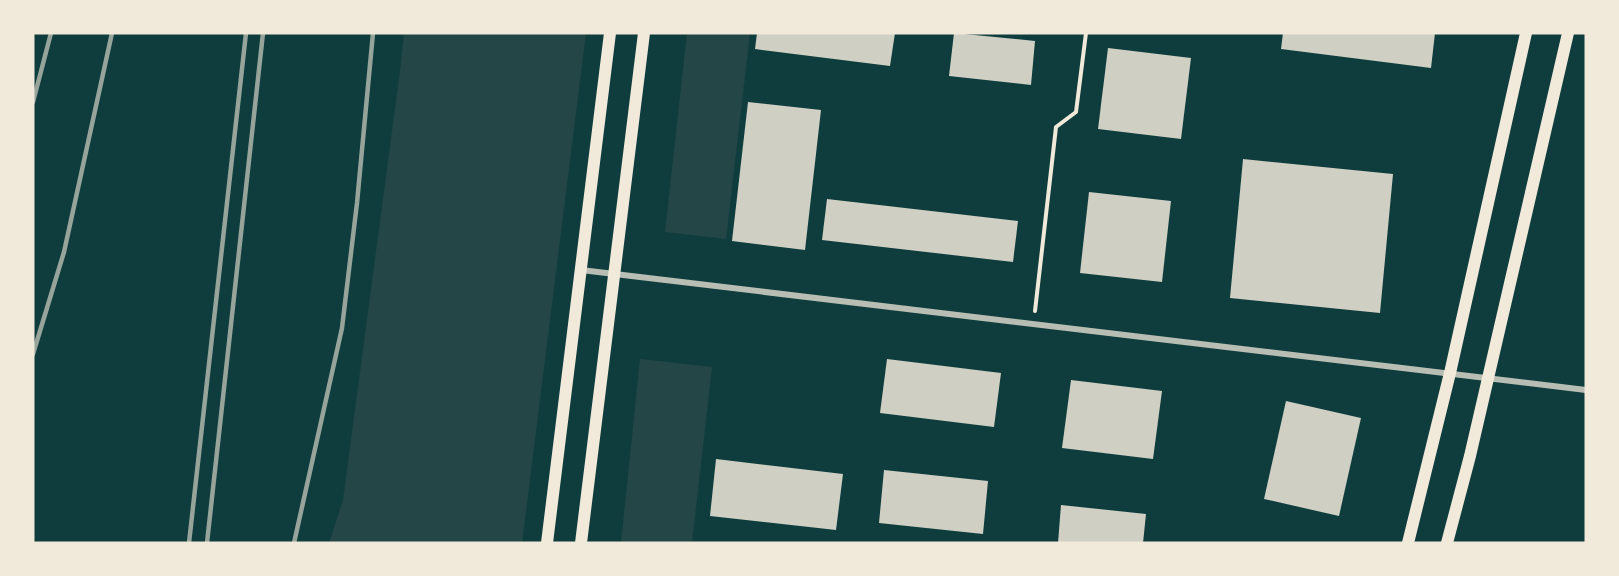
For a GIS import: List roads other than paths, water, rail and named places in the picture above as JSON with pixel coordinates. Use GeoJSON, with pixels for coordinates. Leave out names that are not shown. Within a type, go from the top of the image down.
{"type":"FeatureCollection","features":[{"type":"Feature","properties":{"kind":"main road"},"geometry":{"type":"LineString","coordinates":[[547,543],[610,33]]}},
{"type":"Feature","properties":{"kind":"main road"},"geometry":{"type":"LineString","coordinates":[[581,543],[644,33]]}},
{"type":"Feature","properties":{"kind":"main road"},"geometry":{"type":"LineString","coordinates":[[1408,543],[1450,373],[1526,33]]}},
{"type":"Feature","properties":{"kind":"main road"},"geometry":{"type":"LineString","coordinates":[[1447,543],[1470,456],[1568,33]]}},
{"type":"Feature","properties":{"kind":"street"},"geometry":{"type":"LineString","coordinates":[[581,270],[1586,390]]}},
{"type":"Feature","properties":{"kind":"railway"},"geometry":{"type":"LineString","coordinates":[[33,102],[51,33]]}},
{"type":"Feature","properties":{"kind":"railway"},"geometry":{"type":"LineString","coordinates":[[33,354],[64,252],[112,33]]}},
{"type":"Feature","properties":{"kind":"railway"},"geometry":{"type":"LineString","coordinates":[[189,543],[246,33]]}},
{"type":"Feature","properties":{"kind":"railway"},"geometry":{"type":"LineString","coordinates":[[207,543],[263,33]]}},
{"type":"Feature","properties":{"kind":"railway"},"geometry":{"type":"LineString","coordinates":[[294,543],[342,328],[357,203],[373,33]]}}]}
